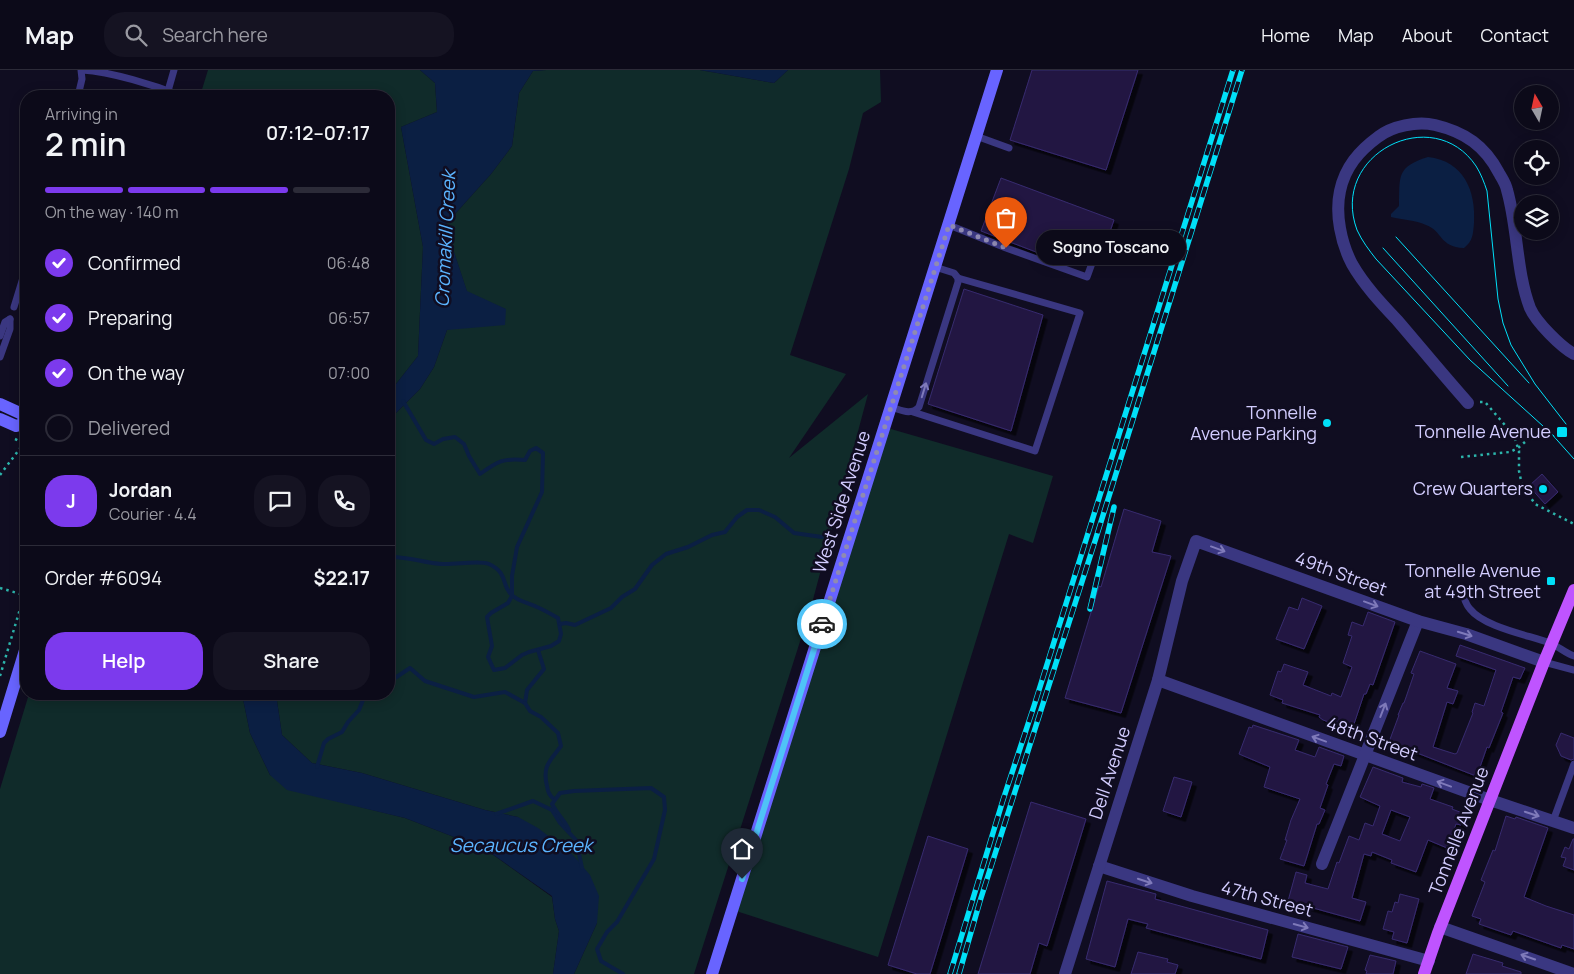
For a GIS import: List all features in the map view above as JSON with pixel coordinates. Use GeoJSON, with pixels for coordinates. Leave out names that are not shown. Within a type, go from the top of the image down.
{"type":"FeatureCollection","features":[{"type":"Feature","properties":{"kind":"main road","name":"Tonnelle Avenue"},"geometry":{"type":"LineString","coordinates":[[1424,974],[1440,927],[1574,590]]}},
{"type":"Feature","properties":{"kind":"street","name":"West Side Avenue"},"geometry":{"type":"LineString","coordinates":[[712,974],[997,70]]}},
{"type":"Feature","properties":{"kind":"street"},"geometry":{"type":"LineString","coordinates":[[1468,403],[1375,295],[1352,263],[1345,247],[1340,227],[1338,201],[1341,185],[1351,162],[1363,148],[1382,134],[1404,125],[1429,124],[1452,129],[1474,141],[1494,163],[1507,189],[1522,280],[1531,310],[1552,337],[1574,354]]}},
{"type":"Feature","properties":{"kind":"street"},"geometry":{"type":"LineString","coordinates":[[0,404],[20,413]]}},
{"type":"Feature","properties":{"kind":"street"},"geometry":{"type":"LineString","coordinates":[[0,419],[16,426],[20,425]]}},
{"type":"Feature","properties":{"kind":"street","name":"49th Street"},"geometry":{"type":"LineString","coordinates":[[1182,581],[1196,541],[1418,621],[1466,634],[1544,662]]}},
{"type":"Feature","properties":{"kind":"street","name":"Dell Avenue"},"geometry":{"type":"LineString","coordinates":[[1065,974],[1158,680],[1182,581]]}},
{"type":"Feature","properties":{"kind":"street"},"geometry":{"type":"LineString","coordinates":[[1322,864],[1418,621]]}},
{"type":"Feature","properties":{"kind":"street"},"geometry":{"type":"LineString","coordinates":[[0,732],[2,718],[20,665]]}},
{"type":"Feature","properties":{"kind":"street","name":"48th Street"},"geometry":{"type":"LineString","coordinates":[[1158,680],[1490,800],[1574,828]]}},
{"type":"Feature","properties":{"kind":"street","name":"47th Street"},"geometry":{"type":"LineString","coordinates":[[1098,866],[1192,896],[1428,961]]}},
{"type":"Feature","properties":{"kind":"street"},"geometry":{"type":"LineString","coordinates":[[1440,927],[1574,974]]}},
{"type":"Feature","properties":{"kind":"lane"},"geometry":{"type":"LineString","coordinates":[[79,90],[82,79],[81,70],[106,73],[165,90]]}},
{"type":"Feature","properties":{"kind":"lane"},"geometry":{"type":"LineString","coordinates":[[168,90],[174,70]]}},
{"type":"Feature","properties":{"kind":"lane"},"geometry":{"type":"LineString","coordinates":[[976,136],[1009,148]]}},
{"type":"Feature","properties":{"kind":"lane"},"geometry":{"type":"LineString","coordinates":[[949,225],[1087,277],[1095,255]]}},
{"type":"Feature","properties":{"kind":"lane"},"geometry":{"type":"LineString","coordinates":[[891,407],[913,412],[1035,451],[1080,313],[958,278],[954,273],[936,267]]}},
{"type":"Feature","properties":{"kind":"lane"},"geometry":{"type":"LineString","coordinates":[[913,412],[919,407],[958,278]]}},
{"type":"Feature","properties":{"kind":"lane"},"geometry":{"type":"LineString","coordinates":[[14,308],[20,288]]}},
{"type":"Feature","properties":{"kind":"lane"},"geometry":{"type":"LineString","coordinates":[[0,336],[5,322],[10,319],[10,329],[0,357]]}},
{"type":"Feature","properties":{"kind":"lane"},"geometry":{"type":"LineString","coordinates":[[1463,595],[1466,604],[1477,616],[1495,625],[1552,644],[1574,656]]}},
{"type":"Feature","properties":{"kind":"lane"},"geometry":{"type":"LineString","coordinates":[[1544,662],[1574,670]]}},
{"type":"Feature","properties":{"kind":"lane"},"geometry":{"type":"LineString","coordinates":[[1553,821],[1574,764]]}},
{"type":"Feature","properties":{"kind":"path"},"geometry":{"type":"LineString","coordinates":[[1468,403],[1485,402],[1515,438],[1522,485],[1535,504],[1574,524]]}},
{"type":"Feature","properties":{"kind":"path"},"geometry":{"type":"LineString","coordinates":[[1461,457],[1510,452],[1525,442]]}},
{"type":"Feature","properties":{"kind":"path"},"geometry":{"type":"LineString","coordinates":[[0,475],[20,448]]}},
{"type":"Feature","properties":{"kind":"path"},"geometry":{"type":"LineString","coordinates":[[0,588],[20,594]]}},
{"type":"Feature","properties":{"kind":"path"},"geometry":{"type":"LineString","coordinates":[[0,676],[20,608]]}},
{"type":"Feature","properties":{"kind":"green space"},"geometry":{"type":"Polygon","coordinates":[[[208,70],[420,70],[435,83],[437,112],[401,127],[423,247],[418,356],[395,385],[395,90],[202,90],[208,70]]]}},
{"type":"Feature","properties":{"kind":"green space"},"geometry":{"type":"Polygon","coordinates":[[[700,70],[774,83],[788,70],[880,70],[881,102],[863,113],[849,169],[790,355],[846,374],[789,458],[868,394],[811,607],[694,974],[574,974],[597,923],[518,817],[485,810],[362,773],[312,763],[282,735],[277,700],[395,700],[395,414],[420,389],[434,367],[447,330],[505,309],[467,292],[445,225],[491,174],[512,146],[519,93],[533,71],[700,70]]]}},
{"type":"Feature","properties":{"kind":"green space"},"geometry":{"type":"Polygon","coordinates":[[[884,427],[1053,476],[1033,543],[1009,534],[878,957],[733,910],[884,427]]]}},
{"type":"Feature","properties":{"kind":"green space"},"geometry":{"type":"Polygon","coordinates":[[[27,700],[243,700],[250,733],[270,775],[360,807],[405,818],[485,849],[552,897],[559,931],[553,974],[0,974],[0,789],[27,700]]]}},
{"type":"Feature","properties":{"kind":"water","name":"Cromakill Creek"},"geometry":{"type":"Polygon","coordinates":[[[420,70],[546,70],[533,71],[519,93],[512,146],[491,174],[445,225],[467,291],[506,309],[505,325],[447,330],[434,367],[420,389],[395,414],[395,385],[418,356],[423,247],[401,127],[437,112],[435,83],[420,70]]]}},
{"type":"Feature","properties":{"kind":"water"},"geometry":{"type":"Polygon","coordinates":[[[700,70],[788,70],[774,83],[700,70]]]}},
{"type":"Feature","properties":{"kind":"water"},"geometry":{"type":"Polygon","coordinates":[[[1428,157],[1451,164],[1459,171],[1470,189],[1473,200],[1474,227],[1471,240],[1464,248],[1445,242],[1436,231],[1426,225],[1391,217],[1391,214],[1399,206],[1400,180],[1405,169],[1428,157]]]}},
{"type":"Feature","properties":{"kind":"water","name":"Secaucus Creek"},"geometry":{"type":"Polygon","coordinates":[[[243,700],[277,700],[282,735],[312,763],[362,773],[485,810],[518,817],[538,828],[573,855],[590,875],[599,896],[597,923],[574,974],[553,974],[559,931],[555,919],[552,896],[485,849],[405,818],[287,790],[270,775],[250,733],[243,700]]]}},
{"type":"Feature","properties":{"kind":"building"},"geometry":{"type":"Polygon","coordinates":[[[1032,70],[1138,70],[1106,170],[1010,140],[1032,70]]]}},
{"type":"Feature","properties":{"kind":"building"},"geometry":{"type":"Polygon","coordinates":[[[1001,178],[1114,220],[1105,246],[1068,232],[1057,260],[981,231],[1001,178]]]}},
{"type":"Feature","properties":{"kind":"building"},"geometry":{"type":"Polygon","coordinates":[[[964,289],[1043,315],[1011,431],[928,404],[964,289]]]}},
{"type":"Feature","properties":{"kind":"building","name":"Crew Quarters"},"geometry":{"type":"Polygon","coordinates":[[[1542,474],[1558,492],[1545,504],[1529,486],[1542,474]]]}},
{"type":"Feature","properties":{"kind":"building"},"geometry":{"type":"Polygon","coordinates":[[[1124,509],[1161,521],[1152,552],[1171,556],[1121,713],[1065,698],[1124,509]]]}},
{"type":"Feature","properties":{"kind":"building"},"geometry":{"type":"Polygon","coordinates":[[[1302,598],[1322,606],[1304,649],[1276,639],[1289,607],[1298,610],[1302,598]]]}},
{"type":"Feature","properties":{"kind":"building"},"geometry":{"type":"Polygon","coordinates":[[[1368,612],[1395,622],[1373,685],[1370,684],[1366,694],[1364,694],[1352,730],[1323,720],[1319,717],[1320,715],[1282,703],[1283,700],[1270,695],[1278,671],[1281,672],[1284,664],[1308,672],[1303,685],[1331,696],[1332,693],[1341,697],[1352,667],[1343,663],[1352,636],[1348,635],[1352,622],[1363,626],[1368,612]]]}},
{"type":"Feature","properties":{"kind":"building"},"geometry":{"type":"Polygon","coordinates":[[[1460,645],[1525,668],[1520,679],[1513,677],[1501,712],[1503,713],[1489,748],[1487,747],[1480,772],[1476,776],[1389,742],[1414,674],[1411,673],[1420,651],[1456,664],[1447,688],[1458,691],[1453,704],[1447,702],[1433,747],[1457,753],[1473,713],[1475,703],[1484,706],[1496,670],[1456,656],[1460,645]]]}},
{"type":"Feature","properties":{"kind":"building"},"geometry":{"type":"Polygon","coordinates":[[[1253,725],[1299,740],[1295,750],[1315,757],[1319,747],[1344,756],[1341,766],[1334,764],[1326,784],[1328,785],[1320,808],[1325,810],[1319,824],[1317,824],[1304,866],[1280,859],[1287,840],[1285,840],[1291,820],[1300,799],[1264,787],[1270,767],[1239,754],[1249,727],[1252,728],[1253,725]]]}},
{"type":"Feature","properties":{"kind":"building"},"geometry":{"type":"Polygon","coordinates":[[[1561,733],[1574,738],[1574,759],[1571,760],[1561,756],[1556,745],[1561,733]]]}},
{"type":"Feature","properties":{"kind":"building"},"geometry":{"type":"Polygon","coordinates":[[[1373,767],[1403,778],[1402,782],[1421,787],[1422,784],[1434,788],[1430,799],[1453,807],[1452,809],[1465,814],[1461,825],[1456,824],[1447,848],[1428,840],[1416,872],[1391,863],[1392,860],[1372,852],[1371,856],[1364,854],[1352,898],[1366,902],[1360,921],[1288,901],[1296,872],[1307,875],[1305,883],[1328,889],[1337,862],[1339,863],[1349,836],[1359,840],[1365,823],[1373,826],[1380,806],[1360,797],[1373,767]],[[1391,810],[1382,834],[1400,841],[1410,817],[1391,810]]]}},
{"type":"Feature","properties":{"kind":"building"},"geometry":{"type":"Polygon","coordinates":[[[1174,777],[1192,782],[1181,817],[1163,811],[1174,777]]]}},
{"type":"Feature","properties":{"kind":"building"},"geometry":{"type":"Polygon","coordinates":[[[1031,802],[1086,819],[1047,946],[1039,943],[1030,974],[978,974],[1031,802]]]}},
{"type":"Feature","properties":{"kind":"building"},"geometry":{"type":"Polygon","coordinates":[[[1506,816],[1515,819],[1516,817],[1548,828],[1524,897],[1574,915],[1574,949],[1562,945],[1561,948],[1513,931],[1511,935],[1479,924],[1481,919],[1472,916],[1485,882],[1481,880],[1493,850],[1495,851],[1506,816]]]}},
{"type":"Feature","properties":{"kind":"building"},"geometry":{"type":"Polygon","coordinates":[[[928,836],[968,849],[930,974],[917,974],[888,965],[928,836]]]}},
{"type":"Feature","properties":{"kind":"building"},"geometry":{"type":"Polygon","coordinates":[[[1573,839],[1574,870],[1563,866],[1566,858],[1561,857],[1565,847],[1569,849],[1573,839]]]}},
{"type":"Feature","properties":{"kind":"building"},"geometry":{"type":"Polygon","coordinates":[[[1107,881],[1156,894],[1155,899],[1268,930],[1261,959],[1146,928],[1148,924],[1128,919],[1115,967],[1086,959],[1107,881]]]}},
{"type":"Feature","properties":{"kind":"building"},"geometry":{"type":"Polygon","coordinates":[[[1400,894],[1419,899],[1407,943],[1392,939],[1394,932],[1383,929],[1388,911],[1392,912],[1395,902],[1398,903],[1400,894]]]}},
{"type":"Feature","properties":{"kind":"building"},"geometry":{"type":"Polygon","coordinates":[[[1298,934],[1348,947],[1341,969],[1292,957],[1298,934]]]}},
{"type":"Feature","properties":{"kind":"building"},"geometry":{"type":"Polygon","coordinates":[[[1138,952],[1168,959],[1167,962],[1178,965],[1175,974],[1131,974],[1138,952]]]}},
{"type":"Feature","properties":{"kind":"building"},"geometry":{"type":"Polygon","coordinates":[[[1473,954],[1503,963],[1502,966],[1521,972],[1521,974],[1466,974],[1473,954]]]}},
{"type":"Feature","properties":{"kind":"building"},"geometry":{"type":"Polygon","coordinates":[[[1370,955],[1396,961],[1393,974],[1366,974],[1367,971],[1365,970],[1370,955]]]}},
{"type":"Feature","properties":{"kind":"waterway"},"geometry":{"type":"LineString","coordinates":[[403,401],[426,440],[434,444],[443,439],[455,437],[464,444],[480,474],[501,461],[525,460],[530,451],[536,448],[543,453],[542,492],[517,547],[512,576],[512,595]]}},
{"type":"Feature","properties":{"kind":"waterway"},"geometry":{"type":"LineString","coordinates":[[560,624],[575,625],[611,608],[622,597],[635,589],[652,565],[666,554],[688,547],[712,535],[725,532],[737,517],[747,510],[759,510],[775,517],[794,533],[822,537]]}},
{"type":"Feature","properties":{"kind":"waterway"},"geometry":{"type":"LineString","coordinates":[[395,557],[442,564],[480,562],[489,564],[500,572],[512,595]]}},
{"type":"Feature","properties":{"kind":"waterway"},"geometry":{"type":"LineString","coordinates":[[512,595],[558,618],[561,634],[559,641],[551,646],[529,652],[505,668],[494,670],[488,657],[492,646],[487,617],[508,603],[512,595]]}},
{"type":"Feature","properties":{"kind":"waterway"},"geometry":{"type":"LineString","coordinates":[[395,678],[410,668],[425,681],[474,697],[505,692],[525,703],[527,690],[544,669],[538,650]]}},
{"type":"Feature","properties":{"kind":"waterway"},"geometry":{"type":"LineString","coordinates":[[317,767],[324,743],[342,732],[359,710],[363,700]]}},
{"type":"Feature","properties":{"kind":"waterway"},"geometry":{"type":"LineString","coordinates":[[525,703],[530,711],[541,717],[558,733],[561,746],[550,760],[546,769],[548,792],[554,799]]}},
{"type":"Feature","properties":{"kind":"waterway"},"geometry":{"type":"LineString","coordinates":[[569,830],[552,804],[560,793],[651,788],[664,797],[665,810],[654,859],[617,922],[607,932],[597,949],[601,961],[623,974]]}},
{"type":"Feature","properties":{"kind":"waterway"},"geometry":{"type":"LineString","coordinates":[[496,814],[533,801],[552,810],[560,823],[576,840],[582,868]]}},
{"type":"Feature","properties":{"kind":"tram line"},"geometry":{"type":"LineString","coordinates":[[1554,436],[1470,360],[1376,259],[1361,238],[1357,230],[1352,203],[1358,179],[1371,159],[1390,146],[1412,138],[1435,138],[1457,147],[1476,166],[1487,191],[1498,299],[1503,323],[1511,345],[1535,384],[1566,424]]}},
{"type":"Feature","properties":{"kind":"tram line"},"geometry":{"type":"LineString","coordinates":[[1396,237],[1529,383]]}},
{"type":"Feature","properties":{"kind":"tram line"},"geometry":{"type":"LineString","coordinates":[[1383,248],[1508,386]]}},
{"type":"Feature","properties":{"kind":"tram line"},"geometry":{"type":"LineString","coordinates":[[1549,431],[1574,459]]}},
{"type":"Feature","properties":{"kind":"railway"},"geometry":{"type":"LineString","coordinates":[[950,974],[1233,70]]}},
{"type":"Feature","properties":{"kind":"railway"},"geometry":{"type":"LineString","coordinates":[[959,974],[980,901],[1242,70]]}},
{"type":"Feature","properties":{"kind":"railway"},"geometry":{"type":"LineString","coordinates":[[1090,609],[1114,507]]}},
{"type":"Feature","properties":{"kind":"way so far"},"geometry":{"type":"LineString","coordinates":[[822,624],[949,225],[1006,248]]}},
{"type":"Feature","properties":{"kind":"place","name":"Sogno Toscano"},"geometry":{"type":"Point","coordinates":[1006,248]}},
{"type":"Feature","properties":{"kind":"place","name":"Tonnelle Avenue Parking"},"geometry":{"type":"Point","coordinates":[1327,423]}},
{"type":"Feature","properties":{"kind":"place","name":"Tonnelle Avenue"},"geometry":{"type":"Point","coordinates":[1562,432]}},
{"type":"Feature","properties":{"kind":"place","name":"Crew Quarters"},"geometry":{"type":"Point","coordinates":[1543,489]}},
{"type":"Feature","properties":{"kind":"place","name":"Tonnelle Avenue at 49th Street"},"geometry":{"type":"Point","coordinates":[1551,581]}},
{"type":"Feature","properties":{"kind":"route"},"geometry":{"type":"LineString","coordinates":[[742,879],[822,624]]}}]}
